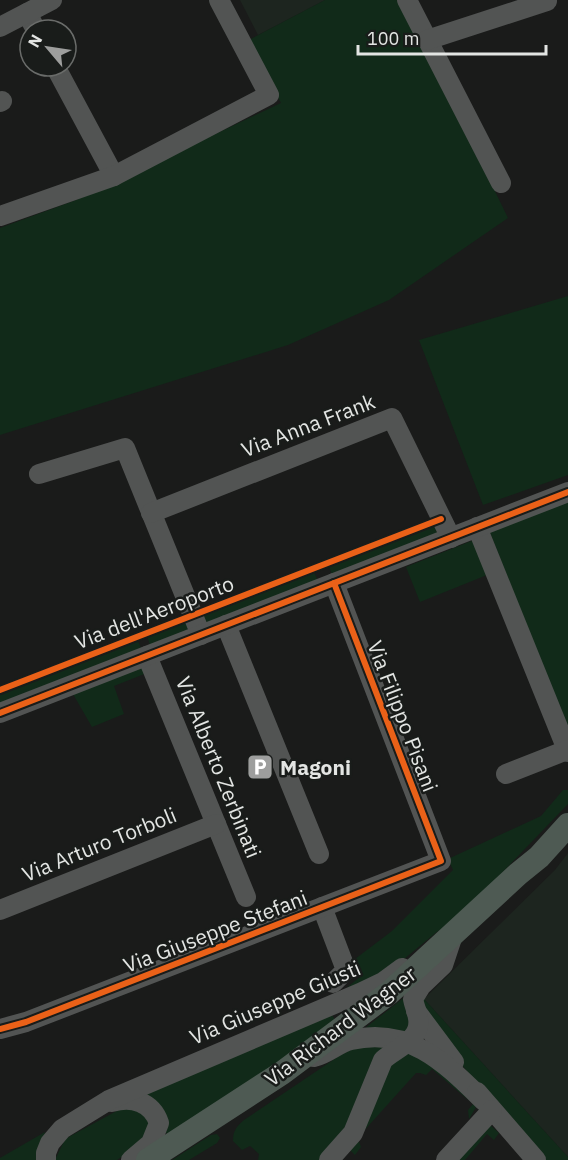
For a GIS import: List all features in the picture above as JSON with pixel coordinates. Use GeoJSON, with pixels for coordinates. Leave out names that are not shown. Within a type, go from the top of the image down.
{"type":"FeatureCollection","features":[{"type":"Feature","properties":{"kind":"main road","name":"Via Richard Wagner"},"geometry":{"type":"LineString","coordinates":[[518,874],[534,849],[568,808]]}},
{"type":"Feature","properties":{"kind":"main road","name":"Via Richard Wagner"},"geometry":{"type":"LineString","coordinates":[[148,1160],[301,1059],[388,993],[538,857],[568,825]]}},
{"type":"Feature","properties":{"kind":"street"},"geometry":{"type":"LineString","coordinates":[[35,18],[52,0]]}},
{"type":"Feature","properties":{"kind":"street"},"geometry":{"type":"LineString","coordinates":[[0,216],[114,176],[269,95],[219,0]]}},
{"type":"Feature","properties":{"kind":"street"},"geometry":{"type":"LineString","coordinates":[[407,0],[501,183]]}},
{"type":"Feature","properties":{"kind":"street"},"geometry":{"type":"LineString","coordinates":[[427,40],[547,1]]}},
{"type":"Feature","properties":{"kind":"street"},"geometry":{"type":"LineString","coordinates":[[0,27],[18,24]]}},
{"type":"Feature","properties":{"kind":"street"},"geometry":{"type":"LineString","coordinates":[[61,78],[114,176]]}},
{"type":"Feature","properties":{"kind":"street","name":"Via Anna Frank"},"geometry":{"type":"LineString","coordinates":[[151,513],[392,418],[451,538]]}},
{"type":"Feature","properties":{"kind":"street"},"geometry":{"type":"LineString","coordinates":[[39,474],[125,447],[201,635]]}},
{"type":"Feature","properties":{"kind":"street","name":"Via dell'Aeroporto"},"geometry":{"type":"LineString","coordinates":[[0,713],[568,492]]}},
{"type":"Feature","properties":{"kind":"street"},"geometry":{"type":"LineString","coordinates":[[477,527],[568,751],[507,774]]}},
{"type":"Feature","properties":{"kind":"street","name":"Via Filippo Pisani"},"geometry":{"type":"LineString","coordinates":[[334,583],[441,861]]}},
{"type":"Feature","properties":{"kind":"street"},"geometry":{"type":"LineString","coordinates":[[226,625],[319,854]]}},
{"type":"Feature","properties":{"kind":"street","name":"Via Alberto Zerbinati"},"geometry":{"type":"LineString","coordinates":[[147,656],[246,897]]}},
{"type":"Feature","properties":{"kind":"street","name":"Via Arturo Torboli"},"geometry":{"type":"LineString","coordinates":[[0,910],[216,824]]}},
{"type":"Feature","properties":{"kind":"street","name":"Via Giuseppe Stefani"},"geometry":{"type":"LineString","coordinates":[[0,1029],[26,1022],[441,861]]}},
{"type":"Feature","properties":{"kind":"street","name":"Via Giuseppe Stefani"},"geometry":{"type":"LineString","coordinates":[[322,907],[346,970],[333,983]]}},
{"type":"Feature","properties":{"kind":"street"},"geometry":{"type":"LineString","coordinates":[[340,1156],[353,1133],[383,1060],[408,1042],[418,1026],[413,999],[416,992],[443,965],[459,930]]}},
{"type":"Feature","properties":{"kind":"street","name":"Via Giuseppe Giusti"},"geometry":{"type":"LineString","coordinates":[[46,1160],[45,1153],[57,1134],[70,1122],[124,1092],[373,987],[392,976],[433,941],[459,930]]}},
{"type":"Feature","properties":{"kind":"street"},"geometry":{"type":"LineString","coordinates":[[415,1009],[488,1105],[536,1160]]}},
{"type":"Feature","properties":{"kind":"street"},"geometry":{"type":"LineString","coordinates":[[301,1059],[321,1056],[350,1040],[385,1037],[408,1042],[433,1054],[488,1105]]}},
{"type":"Feature","properties":{"kind":"street","name":"Via Giuseppe Giusti"},"geometry":{"type":"LineString","coordinates":[[96,1108],[129,1099],[143,1103],[157,1117],[159,1123],[156,1136],[131,1160]]}},
{"type":"Feature","properties":{"kind":"street"},"geometry":{"type":"LineString","coordinates":[[446,1160],[488,1105]]}},
{"type":"Feature","properties":{"kind":"shaded area"},"geometry":{"type":"Polygon","coordinates":[[[240,0],[325,0],[258,35],[240,0]]]}},
{"type":"Feature","properties":{"kind":"shaded area"},"geometry":{"type":"Polygon","coordinates":[[[568,853],[568,1157],[424,999],[555,870],[568,853]]]}},
{"type":"Feature","properties":{"kind":"green space"},"geometry":{"type":"Polygon","coordinates":[[[325,0],[402,0],[508,218],[389,300],[288,345],[0,435],[0,228],[76,200],[281,103],[247,41],[325,0]]]}},
{"type":"Feature","properties":{"kind":"green space"},"geometry":{"type":"Polygon","coordinates":[[[568,296],[568,475],[483,505],[419,340],[568,296]]]}},
{"type":"Feature","properties":{"kind":"green space"},"geometry":{"type":"Polygon","coordinates":[[[568,500],[568,731],[489,530],[568,500]]]}},
{"type":"Feature","properties":{"kind":"green space"},"geometry":{"type":"Polygon","coordinates":[[[435,526],[438,535],[332,575],[329,566],[435,526]]]}},
{"type":"Feature","properties":{"kind":"green space"},"geometry":{"type":"Polygon","coordinates":[[[474,540],[487,575],[420,602],[406,567],[474,540]]]}},
{"type":"Feature","properties":{"kind":"green space"},"geometry":{"type":"Polygon","coordinates":[[[314,572],[318,581],[204,625],[200,616],[314,572]]]}},
{"type":"Feature","properties":{"kind":"green space"},"geometry":{"type":"Polygon","coordinates":[[[186,621],[189,629],[150,645],[147,636],[186,621]]]}},
{"type":"Feature","properties":{"kind":"green space"},"geometry":{"type":"Polygon","coordinates":[[[138,641],[141,648],[0,703],[0,695],[138,641]]]}},
{"type":"Feature","properties":{"kind":"green space"},"geometry":{"type":"Polygon","coordinates":[[[144,665],[147,673],[114,686],[124,714],[92,727],[73,694],[144,665]]]}},
{"type":"Feature","properties":{"kind":"green space"},"geometry":{"type":"Polygon","coordinates":[[[563,790],[568,790],[568,804],[453,924],[438,931],[376,982],[338,995],[361,976],[355,959],[392,931],[453,870],[448,859],[541,816],[563,790]]]}},
{"type":"Feature","properties":{"kind":"green space"},"geometry":{"type":"Polygon","coordinates":[[[410,993],[413,1021],[407,1034],[360,1032],[410,993]]]}},
{"type":"Feature","properties":{"kind":"green space"},"geometry":{"type":"Polygon","coordinates":[[[424,999],[568,1157],[568,1160],[542,1160],[493,1104],[427,1021],[420,1003],[424,999]]]}},
{"type":"Feature","properties":{"kind":"green space"},"geometry":{"type":"Polygon","coordinates":[[[331,1014],[334,1024],[170,1135],[163,1131],[134,1096],[331,1014]]]}},
{"type":"Feature","properties":{"kind":"green space"},"geometry":{"type":"Polygon","coordinates":[[[366,1046],[395,1047],[353,1126],[324,1160],[258,1160],[259,1154],[250,1146],[242,1150],[233,1141],[236,1129],[244,1120],[339,1056],[352,1049],[366,1046]]]}},
{"type":"Feature","properties":{"kind":"green space"},"geometry":{"type":"Polygon","coordinates":[[[402,1049],[427,1056],[476,1107],[469,1119],[468,1110],[473,1104],[432,1069],[426,1075],[416,1073],[361,1134],[358,1139],[361,1147],[355,1155],[349,1149],[385,1066],[402,1049]]]}},
{"type":"Feature","properties":{"kind":"green space"},"geometry":{"type":"Polygon","coordinates":[[[133,1105],[153,1121],[150,1137],[117,1160],[55,1160],[65,1139],[124,1107],[133,1105]]]}},
{"type":"Feature","properties":{"kind":"green space"},"geometry":{"type":"Polygon","coordinates":[[[490,1125],[499,1133],[494,1140],[487,1134],[465,1160],[451,1160],[490,1125]]]}},
{"type":"Feature","properties":{"kind":"green space"},"geometry":{"type":"Polygon","coordinates":[[[45,1132],[38,1160],[0,1160],[0,1158],[45,1132]]]}},
{"type":"Feature","properties":{"kind":"green space"},"geometry":{"type":"Polygon","coordinates":[[[217,1134],[220,1138],[217,1143],[189,1160],[172,1160],[211,1135],[217,1134]]]}},
{"type":"Feature","properties":{"kind":"cycle path"},"geometry":{"type":"LineString","coordinates":[[0,713],[568,492]]}},
{"type":"Feature","properties":{"kind":"cycle path"},"geometry":{"type":"LineString","coordinates":[[0,690],[441,519]]}},
{"type":"Feature","properties":{"kind":"cycle path"},"geometry":{"type":"LineString","coordinates":[[0,1029],[26,1022],[441,861],[334,583]]}},
{"type":"Feature","properties":{"kind":"place","name":"Magoni"},"geometry":{"type":"Point","coordinates":[260,767]}}]}
